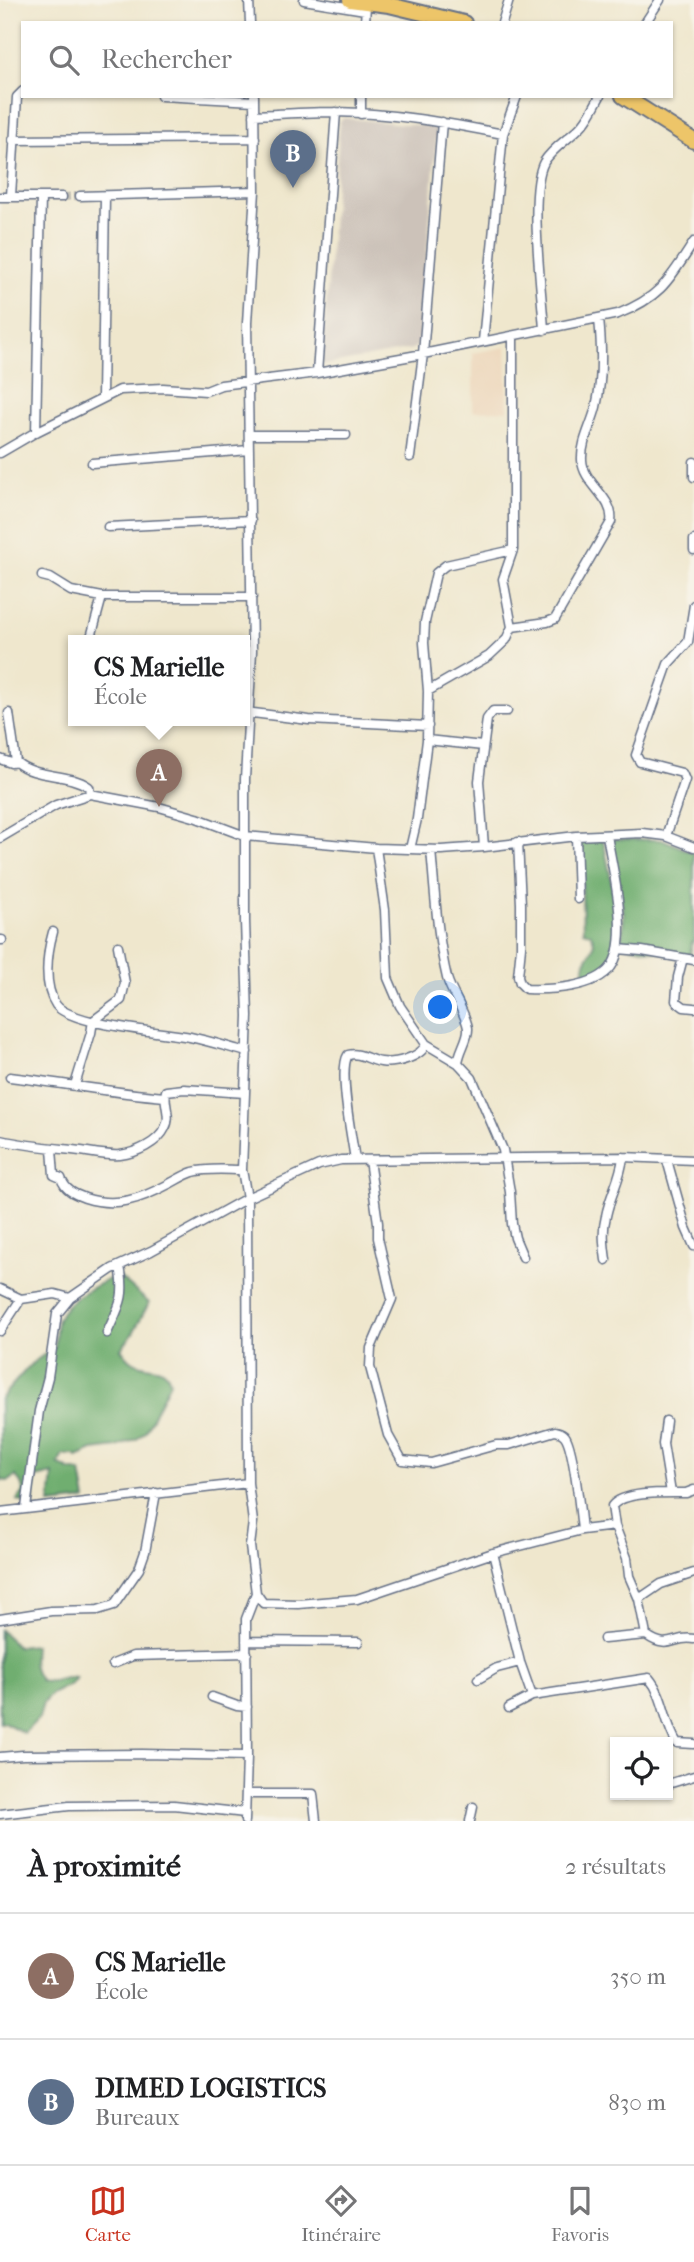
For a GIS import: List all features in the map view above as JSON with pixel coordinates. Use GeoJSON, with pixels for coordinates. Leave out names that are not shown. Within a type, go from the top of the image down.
{"type":"FeatureCollection","features":[{"type":"Feature","properties":{"kind":"highway"},"geometry":{"type":"LineString","coordinates":[[350,0],[366,6],[409,9],[456,21]]}},
{"type":"Feature","properties":{"kind":"highway"},"geometry":{"type":"LineString","coordinates":[[626,98],[694,141]]}},
{"type":"Feature","properties":{"kind":"street"},"geometry":{"type":"LineString","coordinates":[[249,0],[250,21]]}},
{"type":"Feature","properties":{"kind":"street"},"geometry":{"type":"LineString","coordinates":[[304,0],[366,6],[365,21]]}},
{"type":"Feature","properties":{"kind":"street"},"geometry":{"type":"LineString","coordinates":[[503,21],[509,0]]}},
{"type":"Feature","properties":{"kind":"street"},"geometry":{"type":"LineString","coordinates":[[646,21],[660,0]]}},
{"type":"Feature","properties":{"kind":"street"},"geometry":{"type":"LineString","coordinates":[[11,196],[17,97],[21,93]]}},
{"type":"Feature","properties":{"kind":"street"},"geometry":{"type":"LineString","coordinates":[[223,98],[254,99],[255,191],[247,323],[252,597],[250,643]]}},
{"type":"Feature","properties":{"kind":"street"},"geometry":{"type":"LineString","coordinates":[[360,114],[361,98]]}},
{"type":"Feature","properties":{"kind":"street"},"geometry":{"type":"LineString","coordinates":[[483,341],[503,134],[516,98]]}},
{"type":"Feature","properties":{"kind":"street"},"geometry":{"type":"LineString","coordinates":[[544,330],[536,213],[539,173],[551,153],[586,121],[599,98]]}},
{"type":"Feature","properties":{"kind":"street"},"geometry":{"type":"LineString","coordinates":[[254,116],[336,112],[442,122],[503,134]]}},
{"type":"Feature","properties":{"kind":"street"},"geometry":{"type":"LineString","coordinates":[[317,373],[336,112]]}},
{"type":"Feature","properties":{"kind":"street"},"geometry":{"type":"LineString","coordinates":[[410,457],[423,354],[442,122]]}},
{"type":"Feature","properties":{"kind":"street"},"geometry":{"type":"LineString","coordinates":[[13,140],[255,138]]}},
{"type":"Feature","properties":{"kind":"street"},"geometry":{"type":"LineString","coordinates":[[80,196],[255,191]]}},
{"type":"Feature","properties":{"kind":"street"},"geometry":{"type":"LineString","coordinates":[[102,397],[105,196]]}},
{"type":"Feature","properties":{"kind":"street"},"geometry":{"type":"LineString","coordinates":[[0,197],[62,197]]}},
{"type":"Feature","properties":{"kind":"street"},"geometry":{"type":"LineString","coordinates":[[36,432],[41,197]]}},
{"type":"Feature","properties":{"kind":"street"},"geometry":{"type":"LineString","coordinates":[[0,453],[102,397],[131,388],[197,391],[249,381],[317,373],[599,319],[637,306],[654,296],[665,286],[694,242]]}},
{"type":"Feature","properties":{"kind":"street"},"geometry":{"type":"LineString","coordinates":[[512,627],[555,619],[611,522],[612,511],[585,473],[582,457],[600,389],[599,319]]}},
{"type":"Feature","properties":{"kind":"street"},"geometry":{"type":"LineString","coordinates":[[428,691],[489,656],[506,640],[512,627],[503,579],[513,550],[513,336]]}},
{"type":"Feature","properties":{"kind":"street"},"geometry":{"type":"LineString","coordinates":[[249,435],[346,435]]}},
{"type":"Feature","properties":{"kind":"street"},"geometry":{"type":"LineString","coordinates":[[92,463],[249,450]]}},
{"type":"Feature","properties":{"kind":"street"},"geometry":{"type":"LineString","coordinates":[[694,462],[694,477]]}},
{"type":"Feature","properties":{"kind":"street"},"geometry":{"type":"LineString","coordinates":[[108,527],[251,520]]}},
{"type":"Feature","properties":{"kind":"street"},"geometry":{"type":"LineString","coordinates":[[694,540],[694,550]]}},
{"type":"Feature","properties":{"kind":"street"},"geometry":{"type":"LineString","coordinates":[[410,849],[417,819],[427,740],[428,691],[424,668],[424,632],[436,573],[446,565],[513,550]]}},
{"type":"Feature","properties":{"kind":"street"},"geometry":{"type":"LineString","coordinates":[[43,576],[71,591],[102,597],[252,597]]}},
{"type":"Feature","properties":{"kind":"street"},"geometry":{"type":"LineString","coordinates":[[92,635],[102,597]]}},
{"type":"Feature","properties":{"kind":"street"},"geometry":{"type":"LineString","coordinates":[[666,836],[685,780],[684,776],[640,762],[636,755],[668,664],[688,642],[694,605]]}},
{"type":"Feature","properties":{"kind":"street"},"geometry":{"type":"LineString","coordinates":[[484,847],[479,781],[488,714],[493,711],[507,711]]}},
{"type":"Feature","properties":{"kind":"street"},"geometry":{"type":"LineString","coordinates":[[250,712],[309,720],[428,726]]}},
{"type":"Feature","properties":{"kind":"street"},"geometry":{"type":"LineString","coordinates":[[9,713],[16,762]]}},
{"type":"Feature","properties":{"kind":"street"},"geometry":{"type":"LineString","coordinates":[[247,726],[245,836],[248,1016],[242,1170],[247,1198],[248,1483],[253,1522],[250,1546],[256,1593],[263,1603],[278,1604],[357,1599],[494,1553],[582,1530],[615,1526]]}},
{"type":"Feature","properties":{"kind":"street"},"geometry":{"type":"LineString","coordinates":[[427,740],[483,746]]}},
{"type":"Feature","properties":{"kind":"street"},"geometry":{"type":"LineString","coordinates":[[0,759],[16,762],[42,773],[80,780],[89,787],[90,794]]}},
{"type":"Feature","properties":{"kind":"street"},"geometry":{"type":"LineString","coordinates":[[0,838],[56,805],[90,794],[159,807],[245,836],[376,848],[431,850],[484,847],[576,836],[642,833],[666,836],[694,847]]}},
{"type":"Feature","properties":{"kind":"street"},"geometry":{"type":"LineString","coordinates":[[518,842],[522,904],[518,976],[526,989],[557,990],[603,975],[612,965],[618,949],[621,922],[607,835]]}},
{"type":"Feature","properties":{"kind":"street"},"geometry":{"type":"LineString","coordinates":[[576,836],[578,899]]}},
{"type":"Feature","properties":{"kind":"street"},"geometry":{"type":"LineString","coordinates":[[376,848],[386,910],[388,978],[400,1006],[426,1044],[458,1063],[472,1078],[488,1112],[505,1160],[512,1224],[523,1257]]}},
{"type":"Feature","properties":{"kind":"street"},"geometry":{"type":"LineString","coordinates":[[431,850],[437,919],[448,981],[468,1028],[467,1037],[458,1055],[458,1063]]}},
{"type":"Feature","properties":{"kind":"street"},"geometry":{"type":"LineString","coordinates":[[53,932],[48,972],[50,993],[57,1007],[72,1016],[93,1021],[192,1037],[247,1052]]}},
{"type":"Feature","properties":{"kind":"street"},"geometry":{"type":"LineString","coordinates":[[75,1085],[93,1021],[121,1000],[124,983],[118,946]]}},
{"type":"Feature","properties":{"kind":"street"},"geometry":{"type":"LineString","coordinates":[[618,949],[694,960]]}},
{"type":"Feature","properties":{"kind":"street"},"geometry":{"type":"LineString","coordinates":[[684,958],[678,977],[676,1001],[684,1007],[694,1008]]}},
{"type":"Feature","properties":{"kind":"street"},"geometry":{"type":"LineString","coordinates":[[355,1160],[344,1086],[345,1060],[348,1055],[359,1054],[375,1061],[391,1062],[412,1057],[424,1049],[426,1044]]}},
{"type":"Feature","properties":{"kind":"street"},"geometry":{"type":"LineString","coordinates":[[10,1077],[108,1092],[165,1097]]}},
{"type":"Feature","properties":{"kind":"street"},"geometry":{"type":"LineString","coordinates":[[0,1140],[52,1149],[117,1155],[156,1141],[166,1128],[166,1091],[184,1089],[245,1093]]}},
{"type":"Feature","properties":{"kind":"street"},"geometry":{"type":"LineString","coordinates":[[52,1149],[54,1175],[61,1178],[63,1185],[74,1194],[91,1200],[115,1203],[124,1203],[142,1196],[196,1171],[242,1170]]}},
{"type":"Feature","properties":{"kind":"street"},"geometry":{"type":"LineString","coordinates":[[606,1260],[603,1228],[619,1178],[622,1157]]}},
{"type":"Feature","properties":{"kind":"street"},"geometry":{"type":"LineString","coordinates":[[26,1508],[39,1410],[48,1377],[57,1314],[70,1298],[112,1269],[176,1238],[247,1198],[319,1166],[341,1160],[622,1157],[694,1160]]}},
{"type":"Feature","properties":{"kind":"street"},"geometry":{"type":"LineString","coordinates":[[369,1160],[379,1223],[378,1238],[392,1299],[371,1348],[370,1367],[388,1435],[402,1460],[430,1464],[555,1431],[561,1433],[566,1436],[569,1448],[579,1496],[582,1530]]}},
{"type":"Feature","properties":{"kind":"street"},"geometry":{"type":"LineString","coordinates":[[667,1160],[686,1228],[694,1246]]}},
{"type":"Feature","properties":{"kind":"street"},"geometry":{"type":"LineString","coordinates":[[107,1333],[121,1302],[124,1287],[120,1266]]}},
{"type":"Feature","properties":{"kind":"street"},"geometry":{"type":"LineString","coordinates":[[0,1289],[21,1299],[55,1294],[70,1298]]}},
{"type":"Feature","properties":{"kind":"street"},"geometry":{"type":"LineString","coordinates":[[0,1331],[21,1299]]}},
{"type":"Feature","properties":{"kind":"street"},"geometry":{"type":"LineString","coordinates":[[666,1421],[663,1444],[671,1493]]}},
{"type":"Feature","properties":{"kind":"street"},"geometry":{"type":"LineString","coordinates":[[0,1512],[248,1483]]}},
{"type":"Feature","properties":{"kind":"street"},"geometry":{"type":"LineString","coordinates":[[646,1635],[639,1599],[629,1576],[628,1559],[615,1526],[612,1506],[615,1502],[634,1496],[694,1490]]}},
{"type":"Feature","properties":{"kind":"street"},"geometry":{"type":"LineString","coordinates":[[0,1619],[51,1611],[98,1610],[114,1605],[139,1569],[145,1552],[156,1493]]}},
{"type":"Feature","properties":{"kind":"street"},"geometry":{"type":"LineString","coordinates":[[494,1553],[520,1662],[532,1696]]}},
{"type":"Feature","properties":{"kind":"street"},"geometry":{"type":"LineString","coordinates":[[639,1599],[661,1584],[694,1573]]}},
{"type":"Feature","properties":{"kind":"street"},"geometry":{"type":"LineString","coordinates":[[0,1814],[69,1806],[174,1805],[245,1817],[246,1619],[256,1593]]}},
{"type":"Feature","properties":{"kind":"street"},"geometry":{"type":"LineString","coordinates":[[604,1639],[646,1635],[656,1642],[694,1639]]}},
{"type":"Feature","properties":{"kind":"street"},"geometry":{"type":"LineString","coordinates":[[246,1641],[358,1642]]}},
{"type":"Feature","properties":{"kind":"street"},"geometry":{"type":"LineString","coordinates":[[113,1664],[133,1656],[247,1653]]}},
{"type":"Feature","properties":{"kind":"street"},"geometry":{"type":"LineString","coordinates":[[478,1679],[497,1668],[520,1662]]}},
{"type":"Feature","properties":{"kind":"street"},"geometry":{"type":"LineString","coordinates":[[509,1708],[532,1696],[649,1678],[662,1698],[672,1736],[677,1743],[694,1744]]}},
{"type":"Feature","properties":{"kind":"street"},"geometry":{"type":"LineString","coordinates":[[212,1697],[247,1707]]}},
{"type":"Feature","properties":{"kind":"street"},"geometry":{"type":"LineString","coordinates":[[0,1758],[23,1755],[142,1754],[247,1756]]}},
{"type":"Feature","properties":{"kind":"street"},"geometry":{"type":"LineString","coordinates":[[673,1782],[694,1776]]}},
{"type":"Feature","properties":{"kind":"street"},"geometry":{"type":"LineString","coordinates":[[246,1794],[313,1794],[316,1821]]}},
{"type":"Feature","properties":{"kind":"street"},"geometry":{"type":"LineString","coordinates":[[470,1821],[473,1807]]}},
{"type":"Feature","properties":{"kind":"shaded area"},"geometry":{"type":"Polygon","coordinates":[[[343,118],[435,127],[437,131],[419,345],[412,349],[325,365],[322,362],[340,121],[343,118]]]}},
{"type":"Feature","properties":{"kind":"shaded area"},"geometry":{"type":"Polygon","coordinates":[[[506,347],[508,410],[473,411],[473,353],[506,347]]]}},
{"type":"Feature","properties":{"kind":"green space"},"geometry":{"type":"Polygon","coordinates":[[[611,839],[664,840],[694,853],[694,941],[690,957],[621,945],[624,915],[611,839]]]}},
{"type":"Feature","properties":{"kind":"green space"},"geometry":{"type":"Polygon","coordinates":[[[581,840],[603,840],[613,890],[616,930],[609,962],[599,972],[584,978],[584,964],[594,944],[590,933],[583,931],[581,840]]]}},
{"type":"Feature","properties":{"kind":"green space"},"geometry":{"type":"Polygon","coordinates":[[[117,1275],[149,1303],[121,1349],[135,1363],[166,1372],[170,1382],[145,1432],[137,1439],[117,1447],[93,1450],[77,1457],[63,1455],[58,1464],[81,1472],[86,1500],[50,1504],[53,1474],[36,1478],[33,1503],[17,1500],[23,1489],[16,1476],[9,1481],[0,1480],[0,1399],[31,1364],[55,1347],[58,1319],[68,1304],[84,1292],[117,1275]]]}},
{"type":"Feature","properties":{"kind":"green space"},"geometry":{"type":"Polygon","coordinates":[[[0,1630],[18,1647],[34,1645],[34,1668],[41,1681],[76,1678],[71,1684],[51,1694],[43,1703],[39,1718],[24,1733],[4,1722],[0,1723],[0,1630]]]}},
{"type":"Feature","properties":{"kind":"tunnel"},"geometry":{"type":"LineString","coordinates":[[62,197],[80,196]]}},
{"type":"Feature","properties":{"kind":"place","name":"DIMED LOGISTICS"},"geometry":{"type":"Point","coordinates":[293,188]}},
{"type":"Feature","properties":{"kind":"place","name":"CS Marielle"},"geometry":{"type":"Point","coordinates":[159,807]}}]}
